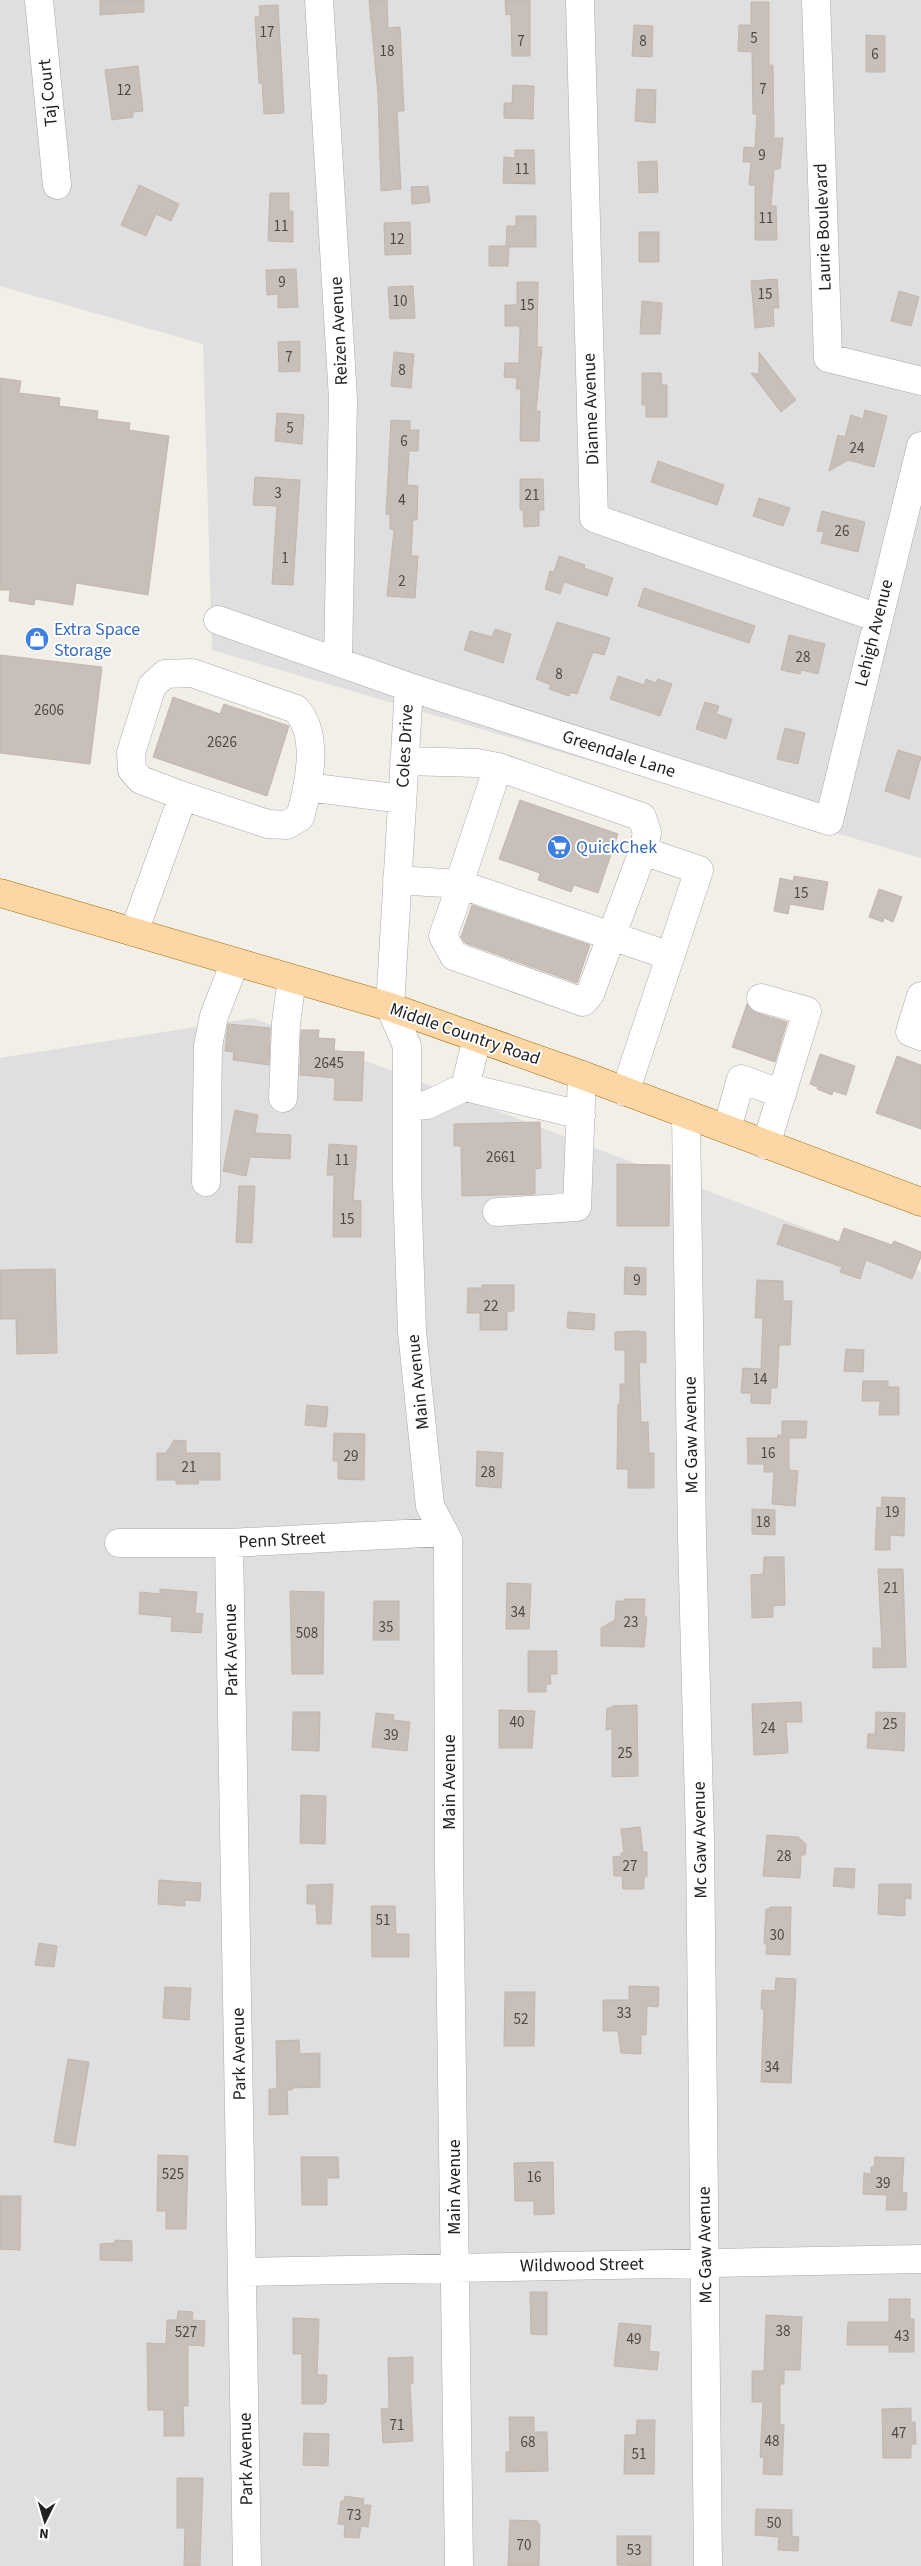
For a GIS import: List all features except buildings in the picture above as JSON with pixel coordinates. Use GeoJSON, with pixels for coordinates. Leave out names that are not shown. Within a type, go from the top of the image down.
{"type":"FeatureCollection","features":[{"type":"Feature","properties":{"kind":"main road","name":"Middle Country Road"},"geometry":{"type":"LineString","coordinates":[[0,893],[390,1007],[582,1075],[921,1202]]}},
{"type":"Feature","properties":{"kind":"street","name":"Taj Court"},"geometry":{"type":"LineString","coordinates":[[39,0],[57,185]]}},
{"type":"Feature","properties":{"kind":"street","name":"Reizen Avenue"},"geometry":{"type":"LineString","coordinates":[[319,0],[343,399],[338,662]]}},
{"type":"Feature","properties":{"kind":"street","name":"Dianne Avenue"},"geometry":{"type":"LineString","coordinates":[[580,0],[594,518],[878,618]]}},
{"type":"Feature","properties":{"kind":"street","name":"Laurie Boulevard"},"geometry":{"type":"LineString","coordinates":[[816,0],[828,358],[921,381]]}},
{"type":"Feature","properties":{"kind":"street","name":"Lehigh Avenue"},"geometry":{"type":"LineString","coordinates":[[829,821],[921,446]]}},
{"type":"Feature","properties":{"kind":"street","name":"Coles Drive"},"geometry":{"type":"LineString","coordinates":[[218,620],[409,687],[390,1007]]}},
{"type":"Feature","properties":{"kind":"street"},"geometry":{"type":"LineString","coordinates":[[192,673],[296,709],[305,719],[311,737],[307,788],[300,817],[287,825],[268,824],[183,796],[141,780],[132,770],[132,753],[152,686],[166,674],[192,673]]}},
{"type":"Feature","properties":{"kind":"street","name":"Greendale Lane"},"geometry":{"type":"LineString","coordinates":[[409,687],[829,821]]}},
{"type":"Feature","properties":{"kind":"street"},"geometry":{"type":"LineString","coordinates":[[404,760],[477,763],[498,768],[642,817],[647,833],[643,851],[590,994],[583,1002],[454,956],[443,936],[498,768]]}},
{"type":"Feature","properties":{"kind":"street"},"geometry":{"type":"LineString","coordinates":[[307,788],[402,799]]}},
{"type":"Feature","properties":{"kind":"street"},"geometry":{"type":"LineString","coordinates":[[134,932],[183,796]]}},
{"type":"Feature","properties":{"kind":"street"},"geometry":{"type":"LineString","coordinates":[[625,1092],[699,870],[643,851]]}},
{"type":"Feature","properties":{"kind":"street"},"geometry":{"type":"LineString","coordinates":[[397,880],[460,885],[670,956]]}},
{"type":"Feature","properties":{"kind":"street"},"geometry":{"type":"LineString","coordinates":[[206,1182],[208,1046],[214,1016],[235,962]]}},
{"type":"Feature","properties":{"kind":"street"},"geometry":{"type":"LineString","coordinates":[[283,1098],[286,1023],[292,979]]}},
{"type":"Feature","properties":{"kind":"street"},"geometry":{"type":"LineString","coordinates":[[921,996],[910,1032],[921,1036]]}},
{"type":"Feature","properties":{"kind":"street"},"geometry":{"type":"LineString","coordinates":[[761,998],[807,1010],[766,1144]]}},
{"type":"Feature","properties":{"kind":"street","name":"Main Avenue"},"geometry":{"type":"LineString","coordinates":[[390,1007],[407,1046],[407,1184],[412,1331],[430,1506],[448,1540],[454,2268],[459,2566]]}},
{"type":"Feature","properties":{"kind":"street"},"geometry":{"type":"LineString","coordinates":[[465,1087],[477,1038]]}},
{"type":"Feature","properties":{"kind":"street"},"geometry":{"type":"LineString","coordinates":[[497,1212],[577,1207],[582,1075]]}},
{"type":"Feature","properties":{"kind":"street"},"geometry":{"type":"LineString","coordinates":[[727,1129],[741,1079],[782,1094]]}},
{"type":"Feature","properties":{"kind":"street"},"geometry":{"type":"LineString","coordinates":[[407,1107],[427,1106],[465,1087],[581,1115]]}},
{"type":"Feature","properties":{"kind":"street","name":"Mc Gaw Avenue"},"geometry":{"type":"LineString","coordinates":[[686,1114],[692,1537],[700,1840],[708,2566]]}},
{"type":"Feature","properties":{"kind":"street","name":"Penn Street"},"geometry":{"type":"LineString","coordinates":[[119,1543],[229,1543],[444,1532]]}},
{"type":"Feature","properties":{"kind":"street","name":"Park Avenue"},"geometry":{"type":"LineString","coordinates":[[229,1543],[247,2566]]}},
{"type":"Feature","properties":{"kind":"street","name":"Wildwood Street"},"geometry":{"type":"LineString","coordinates":[[243,2272],[921,2259]]}},
{"type":"Feature","properties":{"kind":"shaded area"},"geometry":{"type":"Polygon","coordinates":[[[0,0],[921,0],[921,858],[212,650],[203,344],[0,286],[0,0]]]}},
{"type":"Feature","properties":{"kind":"shaded area"},"geometry":{"type":"Polygon","coordinates":[[[253,1018],[921,1272],[921,2566],[0,2566],[0,1058],[253,1018]]]}},
{"type":"Feature","properties":{"kind":"place","name":"Extra Space Storage"},"geometry":{"type":"Point","coordinates":[37,639]}},
{"type":"Feature","properties":{"kind":"place","name":"QuickChek"},"geometry":{"type":"Point","coordinates":[559,847]}}]}
